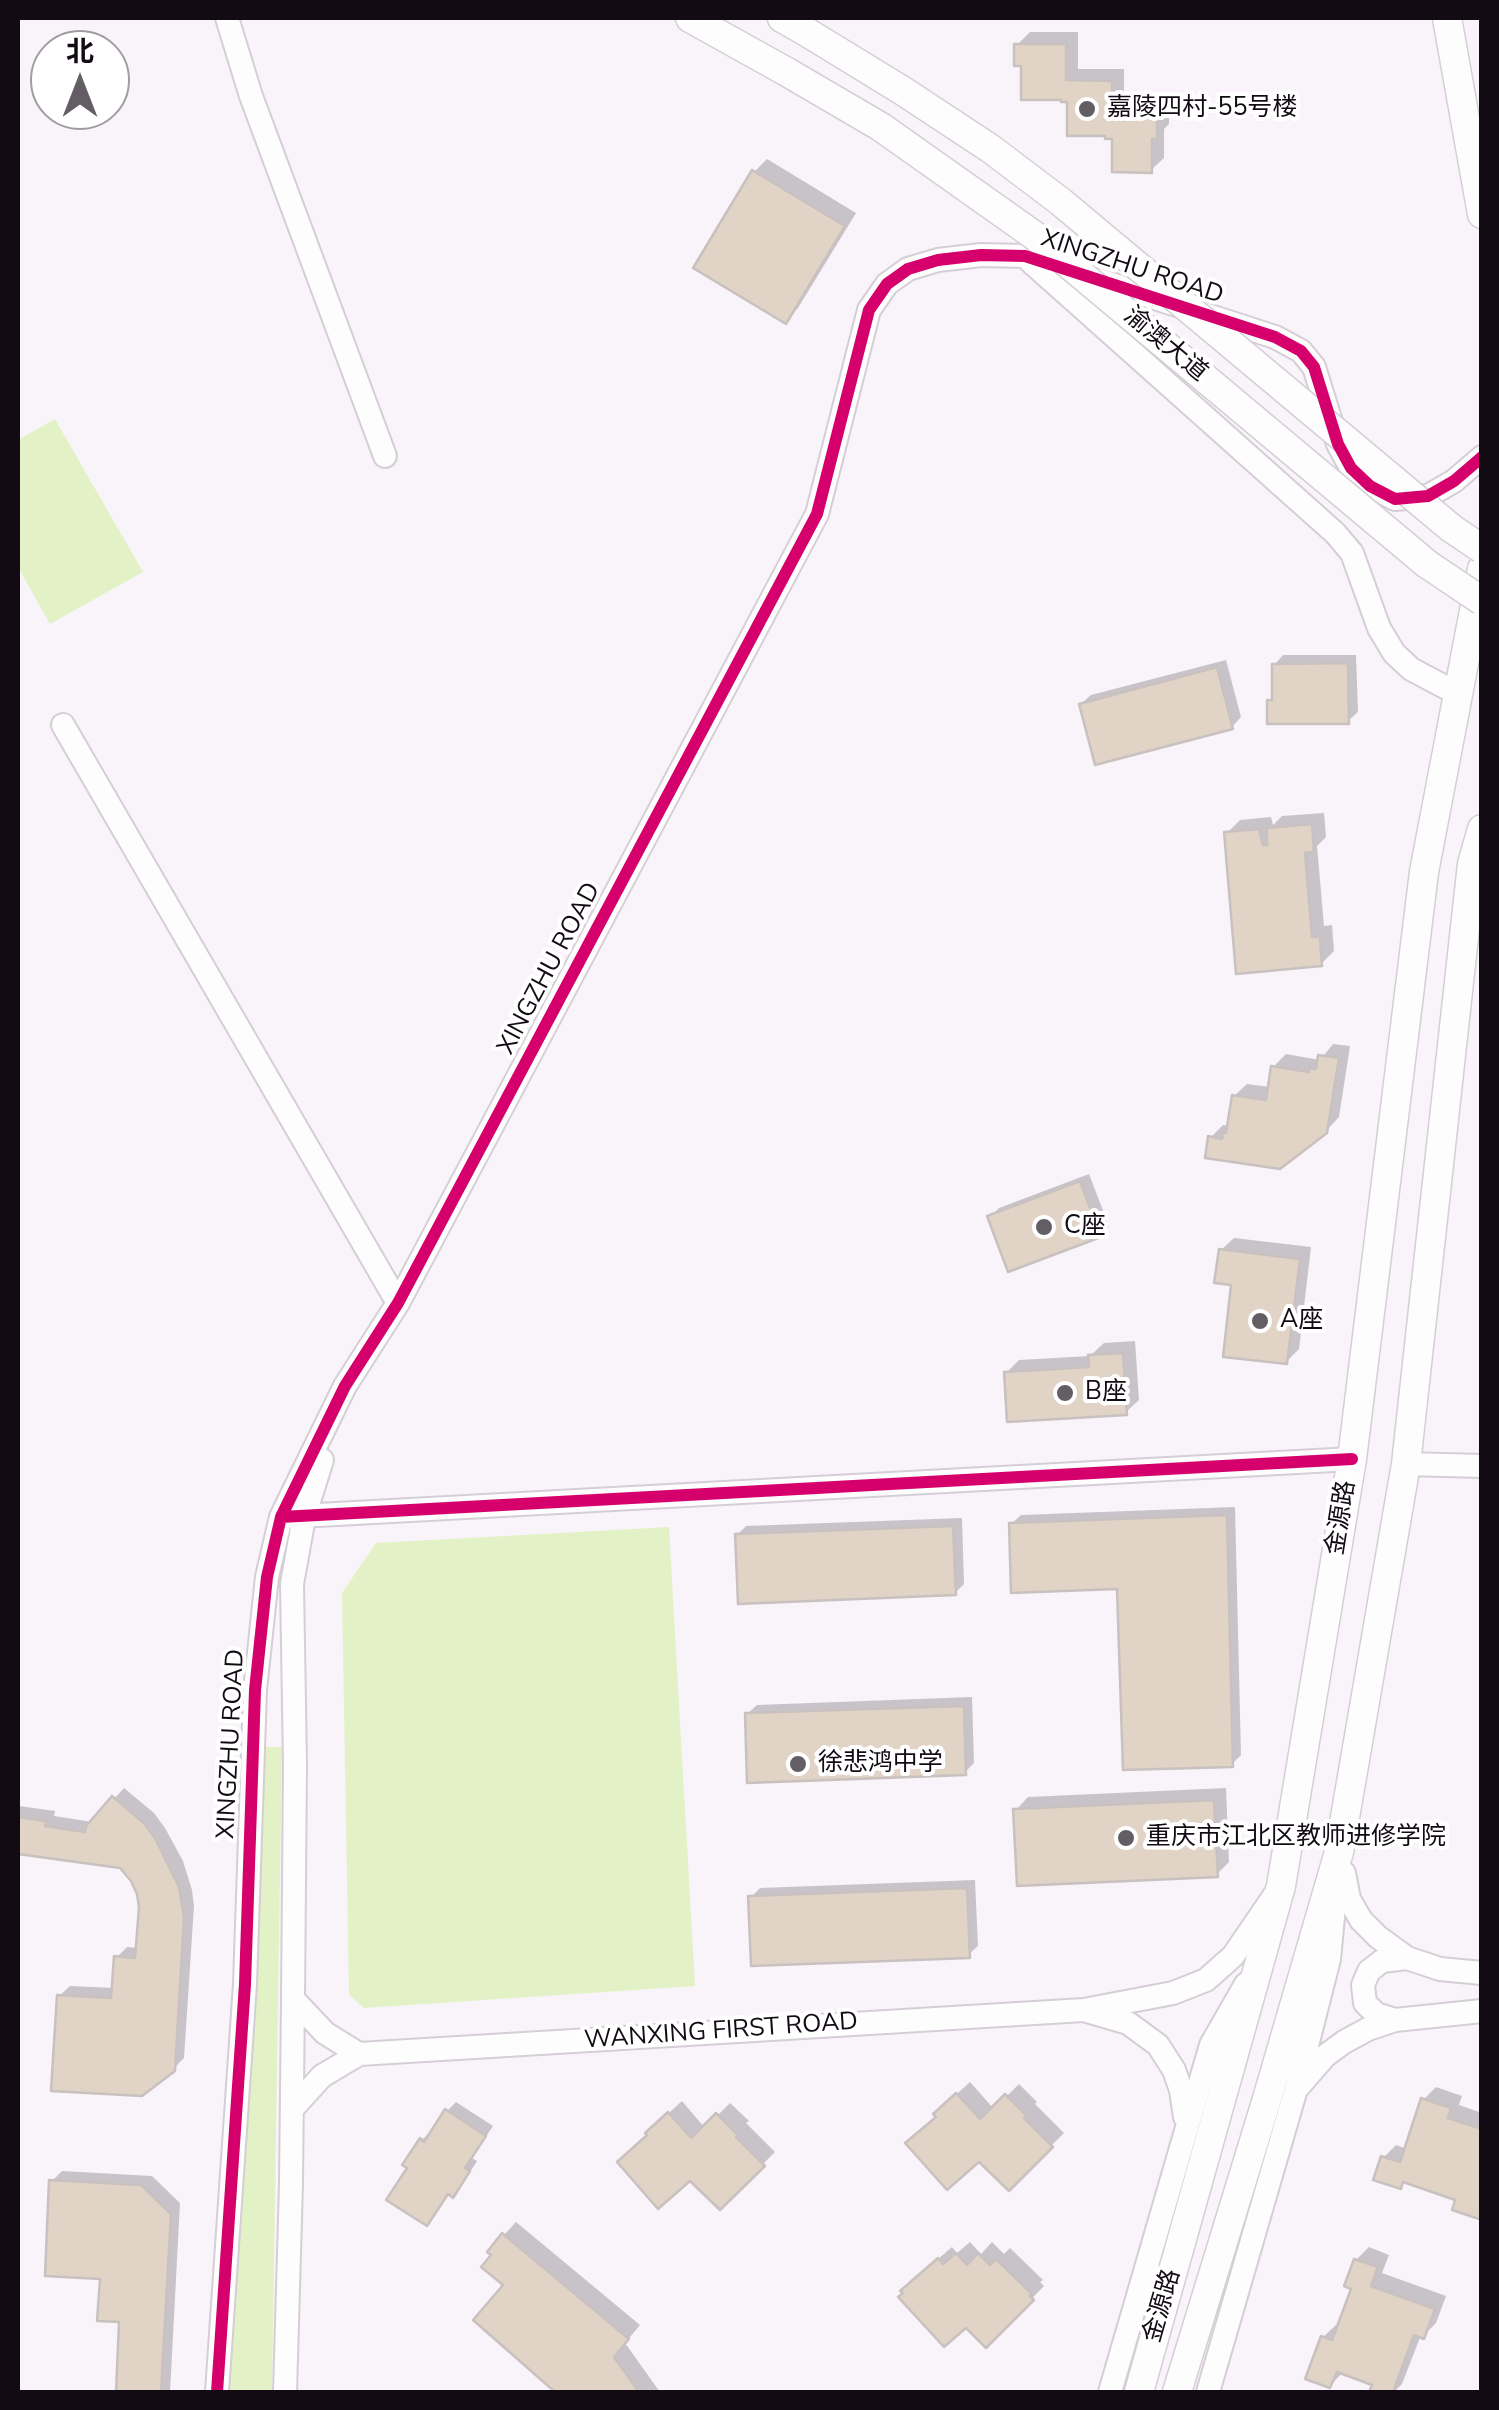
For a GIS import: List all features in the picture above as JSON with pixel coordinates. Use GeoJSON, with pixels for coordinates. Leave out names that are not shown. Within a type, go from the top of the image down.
{"type":"FeatureCollection","features":[{"type":"Feature","properties":{"kind":"main road","name":"渝澳大道"},"geometry":{"type":"LineString","coordinates":[[690,18],[881,127],[1035,236],[1427,564],[1482,601]]}},
{"type":"Feature","properties":{"kind":"main road"},"geometry":{"type":"LineString","coordinates":[[1447,18],[1482,214]]}},
{"type":"Feature","properties":{"kind":"main road","name":"渝澳大道"},"geometry":{"type":"LineString","coordinates":[[793,24],[991,149],[1061,202],[1451,528],[1482,548]]}},
{"type":"Feature","properties":{"kind":"main road","name":"金源路"},"geometry":{"type":"LineString","coordinates":[[1139,2392],[1281,1886],[1352,1459],[1424,872],[1482,569]]}},
{"type":"Feature","properties":{"kind":"main road","name":"金源路"},"geometry":{"type":"LineString","coordinates":[[1176,2392],[1339,1852],[1406,1464],[1472,864],[1482,829]]}},
{"type":"Feature","properties":{"kind":"main road"},"geometry":{"type":"LineString","coordinates":[[1424,872],[1436,858],[1454,858],[1464,873],[1468,902]]}},
{"type":"Feature","properties":{"kind":"street"},"geometry":{"type":"LineString","coordinates":[[226,18],[251,96],[385,456]]}},
{"type":"Feature","properties":{"kind":"street","name":"XINGZHU ROAD"},"geometry":{"type":"LineString","coordinates":[[216,2392],[245,1984],[254,1690],[267,1577],[345,1386],[398,1304],[816,514],[869,310],[887,284],[908,269],[981,254],[1025,256],[1275,337],[1301,352],[1314,367],[1338,444],[1351,468],[1370,486],[1395,499],[1428,496],[1454,481],[1482,457]]}},
{"type":"Feature","properties":{"kind":"street"},"geometry":{"type":"LineString","coordinates":[[1025,256],[1335,532],[1352,553],[1379,628],[1394,653],[1458,694]]}},
{"type":"Feature","properties":{"kind":"street"},"geometry":{"type":"LineString","coordinates":[[63,725],[398,1304]]}},
{"type":"Feature","properties":{"kind":"street"},"geometry":{"type":"LineString","coordinates":[[292,1517],[1352,1459]]}},
{"type":"Feature","properties":{"kind":"street"},"geometry":{"type":"LineString","coordinates":[[1406,1464],[1482,1466]]}},
{"type":"Feature","properties":{"kind":"street","name":"XINGZHU ROAD"},"geometry":{"type":"LineString","coordinates":[[285,2392],[295,1765],[292,1517]]}},
{"type":"Feature","properties":{"kind":"street"},"geometry":{"type":"LineString","coordinates":[[1339,1852],[1349,1899],[1360,1920],[1378,1937],[1407,1958],[1440,1969],[1482,1973]]}},
{"type":"Feature","properties":{"kind":"street"},"geometry":{"type":"LineString","coordinates":[[1208,2392],[1296,2089],[1329,1959],[1339,1852]]}},
{"type":"Feature","properties":{"kind":"street"},"geometry":{"type":"LineString","coordinates":[[1084,2010],[1173,1993],[1206,1980],[1233,1956],[1281,1886]]}},
{"type":"Feature","properties":{"kind":"street"},"geometry":{"type":"LineString","coordinates":[[1395,2020],[1376,2014],[1365,2003],[1363,1985],[1369,1971],[1382,1961],[1407,1958]]}},
{"type":"Feature","properties":{"kind":"street"},"geometry":{"type":"LineString","coordinates":[[1110,2392],[1211,2045],[1260,1959]]}},
{"type":"Feature","properties":{"kind":"street"},"geometry":{"type":"LineString","coordinates":[[292,2110],[322,2076],[358,2054],[325,2033],[293,2000]]}},
{"type":"Feature","properties":{"kind":"street"},"geometry":{"type":"LineString","coordinates":[[1084,2010],[1128,2022],[1158,2046],[1174,2070],[1181,2090],[1186,2128]]}},
{"type":"Feature","properties":{"kind":"street","name":"WANXING FIRST ROAD"},"geometry":{"type":"LineString","coordinates":[[358,2054],[1084,2010]]}},
{"type":"Feature","properties":{"kind":"street"},"geometry":{"type":"LineString","coordinates":[[1296,2089],[1326,2056],[1368,2030],[1395,2020],[1482,2011]]}},
{"type":"Feature","properties":{"kind":"green space"},"geometry":{"type":"Polygon","coordinates":[[[55,419],[143,572],[50,624],[18,567],[18,440],[55,419]]]}},
{"type":"Feature","properties":{"kind":"green space"},"geometry":{"type":"Polygon","coordinates":[[[669,1527],[695,1986],[364,2008],[349,1995],[342,1593],[376,1543],[669,1527]]]}},
{"type":"Feature","properties":{"kind":"green space"},"geometry":{"type":"Polygon","coordinates":[[[265,1747],[282,1747],[272,2392],[229,2392],[265,1747]]]}},
{"type":"Feature","properties":{"kind":"building","name":"嘉陵四村-55号楼"},"geometry":{"type":"Polygon","coordinates":[[[1014,44],[1066,44],[1066,80],[1112,81],[1112,117],[1157,117],[1157,139],[1152,139],[1152,173],[1112,172],[1112,139],[1067,136],[1067,102],[1021,100],[1021,66],[1014,66],[1014,44]]]}},
{"type":"Feature","properties":{"kind":"building"},"geometry":{"type":"Polygon","coordinates":[[[752,170],[845,226],[786,324],[693,268],[752,170]]]}},
{"type":"Feature","properties":{"kind":"building"},"geometry":{"type":"Polygon","coordinates":[[[1348,663],[1349,724],[1267,724],[1272,664],[1348,663]]]}},
{"type":"Feature","properties":{"kind":"building"},"geometry":{"type":"Polygon","coordinates":[[[1217,667],[1233,729],[1095,765],[1079,704],[1217,667]]]}},
{"type":"Feature","properties":{"kind":"building"},"geometry":{"type":"Polygon","coordinates":[[[1312,824],[1314,852],[1305,853],[1312,937],[1320,937],[1322,966],[1236,974],[1224,832],[1259,829],[1263,845],[1267,845],[1267,828],[1312,824]]]}},
{"type":"Feature","properties":{"kind":"building"},"geometry":{"type":"Polygon","coordinates":[[[1318,1055],[1339,1058],[1327,1133],[1280,1169],[1205,1158],[1208,1136],[1222,1139],[1223,1132],[1226,1133],[1232,1095],[1266,1100],[1271,1066],[1309,1072],[1309,1068],[1316,1069],[1318,1055]]]}},
{"type":"Feature","properties":{"kind":"building","name":"C座"},"geometry":{"type":"Polygon","coordinates":[[[1080,1181],[1101,1237],[1008,1272],[987,1216],[1080,1181]]]}},
{"type":"Feature","properties":{"kind":"building","name":"A座"},"geometry":{"type":"Polygon","coordinates":[[[1219,1249],[1300,1259],[1287,1364],[1223,1357],[1231,1285],[1214,1283],[1219,1249]]]}},
{"type":"Feature","properties":{"kind":"building","name":"B座"},"geometry":{"type":"Polygon","coordinates":[[[1123,1353],[1127,1415],[1007,1422],[1004,1372],[1089,1367],[1088,1355],[1123,1353]]]}},
{"type":"Feature","properties":{"kind":"building"},"geometry":{"type":"Polygon","coordinates":[[[1227,1515],[1233,1767],[1123,1770],[1117,1589],[1011,1593],[1009,1523],[1227,1515]]]}},
{"type":"Feature","properties":{"kind":"building"},"geometry":{"type":"Polygon","coordinates":[[[953,1526],[956,1595],[738,1604],[735,1534],[953,1526]]]}},
{"type":"Feature","properties":{"kind":"building"},"geometry":{"type":"Polygon","coordinates":[[[964,1706],[966,1775],[747,1783],[745,1713],[964,1706]]]}},
{"type":"Feature","properties":{"kind":"building"},"geometry":{"type":"Polygon","coordinates":[[[112,1796],[144,1823],[155,1838],[179,1887],[184,1917],[175,2071],[142,2096],[51,2091],[57,1995],[111,1998],[114,1956],[135,1958],[139,1907],[131,1881],[120,1868],[18,1854],[18,1817],[85,1832],[112,1796]]]}},
{"type":"Feature","properties":{"kind":"building"},"geometry":{"type":"Polygon","coordinates":[[[1214,1800],[1218,1877],[1017,1886],[1013,1809],[1214,1800]]]}},
{"type":"Feature","properties":{"kind":"building"},"geometry":{"type":"Polygon","coordinates":[[[967,1888],[970,1958],[751,1966],[748,1896],[967,1888]]]}},
{"type":"Feature","properties":{"kind":"building"},"geometry":{"type":"Polygon","coordinates":[[[956,2093],[980,2119],[1005,2094],[1053,2147],[1009,2191],[979,2162],[947,2190],[905,2143],[936,2117],[933,2114],[956,2093]]]}},
{"type":"Feature","properties":{"kind":"building"},"geometry":{"type":"Polygon","coordinates":[[[1421,2098],[1451,2108],[1448,2118],[1482,2129],[1482,2220],[1452,2210],[1455,2200],[1403,2182],[1401,2189],[1373,2180],[1381,2156],[1400,2162],[1421,2098]]]}},
{"type":"Feature","properties":{"kind":"building"},"geometry":{"type":"Polygon","coordinates":[[[445,2109],[486,2136],[465,2168],[470,2171],[453,2198],[448,2194],[427,2226],[386,2200],[407,2168],[402,2165],[420,2138],[424,2142],[445,2109]]]}},
{"type":"Feature","properties":{"kind":"building"},"geometry":{"type":"Polygon","coordinates":[[[668,2112],[691,2138],[716,2113],[765,2166],[720,2210],[690,2181],[658,2209],[617,2162],[668,2112]]]}},
{"type":"Feature","properties":{"kind":"building"},"geometry":{"type":"Polygon","coordinates":[[[49,2180],[141,2185],[171,2214],[161,2392],[116,2392],[119,2322],[97,2321],[100,2279],[45,2276],[49,2180]]]}},
{"type":"Feature","properties":{"kind":"building"},"geometry":{"type":"Polygon","coordinates":[[[502,2233],[629,2339],[614,2357],[639,2392],[555,2392],[473,2320],[503,2285],[481,2267],[502,2233]]]}},
{"type":"Feature","properties":{"kind":"building"},"geometry":{"type":"Polygon","coordinates":[[[956,2253],[967,2265],[978,2253],[990,2265],[996,2259],[1034,2300],[986,2348],[966,2328],[944,2347],[898,2297],[938,2258],[943,2264],[956,2253]]]}},
{"type":"Feature","properties":{"kind":"building"},"geometry":{"type":"Polygon","coordinates":[[[1354,2259],[1378,2267],[1371,2286],[1435,2309],[1424,2339],[1414,2335],[1393,2392],[1369,2392],[1372,2385],[1337,2372],[1330,2388],[1305,2379],[1321,2336],[1332,2340],[1351,2289],[1344,2286],[1354,2259]]]}},
{"type":"Feature","properties":{"kind":"cycle path"},"geometry":{"type":"LineString","coordinates":[[217,2392],[245,1984],[255,1690],[267,1577],[281,1517],[345,1386],[398,1303],[817,514],[869,310],[887,284],[908,269],[938,260],[981,255],[1025,256],[1275,337],[1301,351],[1314,367],[1338,444],[1351,468],[1370,486],[1395,499],[1428,496],[1454,481],[1482,457]]}},
{"type":"Feature","properties":{"kind":"cycle path"},"geometry":{"type":"LineString","coordinates":[[281,1517],[1352,1459]]}},
{"type":"Feature","properties":{"kind":"place","name":"嘉陵四村-55号楼"},"geometry":{"type":"Point","coordinates":[1087,109]}},
{"type":"Feature","properties":{"kind":"place","name":"C座"},"geometry":{"type":"Point","coordinates":[1044,1227]}},
{"type":"Feature","properties":{"kind":"place","name":"A座"},"geometry":{"type":"Point","coordinates":[1260,1321]}},
{"type":"Feature","properties":{"kind":"place","name":"B座"},"geometry":{"type":"Point","coordinates":[1065,1393]}},
{"type":"Feature","properties":{"kind":"place","name":"徐悲鸿中学"},"geometry":{"type":"Point","coordinates":[798,1764]}},
{"type":"Feature","properties":{"kind":"place","name":"重庆市江北区教师进修学院"},"geometry":{"type":"Point","coordinates":[1126,1838]}}]}
